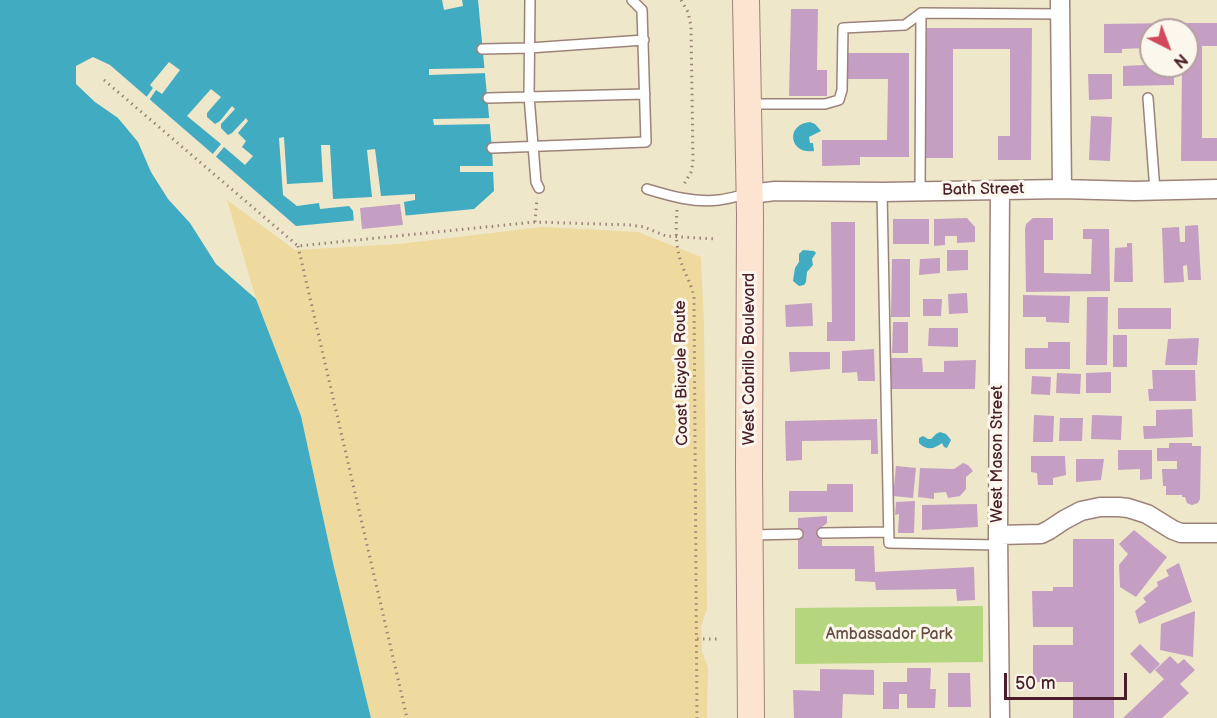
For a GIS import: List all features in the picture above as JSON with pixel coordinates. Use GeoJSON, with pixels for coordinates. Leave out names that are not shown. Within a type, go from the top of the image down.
{"type":"FeatureCollection","features":[{"type":"Feature","properties":{"kind":"main road","name":"West Cabrillo Boulevard"},"geometry":{"type":"LineString","coordinates":[[746,0],[750,194],[751,718]]}},
{"type":"Feature","properties":{"kind":"street"},"geometry":{"type":"LineString","coordinates":[[1061,7],[1062,189]]}},
{"type":"Feature","properties":{"kind":"street","name":"Bath Street"},"geometry":{"type":"LineString","coordinates":[[750,194],[776,191],[1217,189]]}},
{"type":"Feature","properties":{"kind":"street","name":"West Mason Street"},"geometry":{"type":"LineString","coordinates":[[1000,190],[998,540],[1000,718]]}},
{"type":"Feature","properties":{"kind":"street"},"geometry":{"type":"LineString","coordinates":[[998,540],[1041,534],[1081,511],[1100,507],[1128,508],[1147,514],[1181,533],[1217,533]]}},
{"type":"Feature","properties":{"kind":"lane"},"geometry":{"type":"LineString","coordinates":[[530,0],[529,96],[536,182],[539,188]]}},
{"type":"Feature","properties":{"kind":"lane"},"geometry":{"type":"LineString","coordinates":[[492,148],[646,142],[642,10],[632,0]]}},
{"type":"Feature","properties":{"kind":"lane"},"geometry":{"type":"LineString","coordinates":[[747,104],[825,104],[838,100],[842,90],[843,28],[904,25],[921,13],[1061,7]]}},
{"type":"Feature","properties":{"kind":"lane"},"geometry":{"type":"LineString","coordinates":[[920,191],[921,13]]}},
{"type":"Feature","properties":{"kind":"lane"},"geometry":{"type":"LineString","coordinates":[[482,49],[644,40]]}},
{"type":"Feature","properties":{"kind":"lane"},"geometry":{"type":"LineString","coordinates":[[488,98],[645,94]]}},
{"type":"Feature","properties":{"kind":"lane"},"geometry":{"type":"LineString","coordinates":[[1148,99],[1155,191]]}},
{"type":"Feature","properties":{"kind":"lane"},"geometry":{"type":"LineString","coordinates":[[647,189],[678,199],[719,201],[750,194]]}},
{"type":"Feature","properties":{"kind":"lane"},"geometry":{"type":"LineString","coordinates":[[882,192],[889,543],[998,540]]}},
{"type":"Feature","properties":{"kind":"lane"},"geometry":{"type":"LineString","coordinates":[[822,534],[889,532]]}},
{"type":"Feature","properties":{"kind":"lane"},"geometry":{"type":"LineString","coordinates":[[751,535],[798,534]]}},
{"type":"Feature","properties":{"kind":"path","name":"Coast Bicycle Route"},"geometry":{"type":"LineString","coordinates":[[681,0],[688,12],[691,26],[693,162],[691,172],[681,188],[678,199],[676,238],[681,262],[692,287],[694,298],[697,718]]}},
{"type":"Feature","properties":{"kind":"path"},"geometry":{"type":"LineString","coordinates":[[104,80],[298,246],[406,718]]}},
{"type":"Feature","properties":{"kind":"path"},"geometry":{"type":"LineString","coordinates":[[535,222],[539,188]]}},
{"type":"Feature","properties":{"kind":"path"},"geometry":{"type":"LineString","coordinates":[[298,246],[535,222],[631,225],[644,227],[666,237],[715,239]]}},
{"type":"Feature","properties":{"kind":"path"},"geometry":{"type":"LineString","coordinates":[[697,639],[717,639]]}},
{"type":"Feature","properties":{"kind":"green space","name":"Ambassador Park"},"geometry":{"type":"Polygon","coordinates":[[[983,606],[983,662],[795,664],[795,608],[983,606]]]}},
{"type":"Feature","properties":{"kind":"sand"},"geometry":{"type":"Polygon","coordinates":[[[227,200],[295,250],[399,244],[542,227],[638,232],[701,257],[704,325],[707,608],[701,627],[702,651],[708,668],[707,718],[371,718],[333,563],[301,416],[256,299],[227,200]]]}},
{"type":"Feature","properties":{"kind":"water"},"geometry":{"type":"Polygon","coordinates":[[[0,0],[478,0],[494,191],[474,209],[296,226],[110,65],[93,57],[76,66],[76,84],[95,102],[118,118],[138,142],[151,172],[168,199],[190,223],[216,264],[256,299],[301,416],[333,563],[371,718],[0,718],[0,0]]]}},
{"type":"Feature","properties":{"kind":"water"},"geometry":{"type":"Polygon","coordinates":[[[810,122],[821,131],[809,137],[814,151],[806,151],[799,148],[793,139],[797,128],[810,122]]]}},
{"type":"Feature","properties":{"kind":"water"},"geometry":{"type":"Polygon","coordinates":[[[803,250],[816,253],[812,259],[813,265],[807,272],[806,282],[799,286],[793,281],[799,254],[803,250]]]}},
{"type":"Feature","properties":{"kind":"water"},"geometry":{"type":"Polygon","coordinates":[[[940,432],[946,434],[951,440],[947,448],[942,443],[930,448],[919,443],[919,438],[923,436],[931,439],[940,432]]]}},
{"type":"Feature","properties":{"kind":"pier"},"geometry":{"type":"Polygon","coordinates":[[[442,0],[462,0],[463,6],[444,10],[442,0]]]}},
{"type":"Feature","properties":{"kind":"pier"},"geometry":{"type":"Polygon","coordinates":[[[169,62],[180,70],[162,94],[156,90],[148,102],[145,99],[153,88],[150,85],[169,62]]]}},
{"type":"Feature","properties":{"kind":"pier"},"geometry":{"type":"Polygon","coordinates":[[[487,68],[488,73],[429,75],[429,69],[487,68]]]}},
{"type":"Feature","properties":{"kind":"pier"},"geometry":{"type":"Polygon","coordinates":[[[211,89],[221,97],[207,113],[207,117],[215,124],[232,106],[235,109],[221,124],[221,128],[228,135],[246,118],[248,121],[238,133],[246,141],[242,147],[253,156],[245,165],[224,147],[214,159],[211,156],[221,144],[187,116],[211,89]]]}},
{"type":"Feature","properties":{"kind":"pier"},"geometry":{"type":"Polygon","coordinates":[[[492,118],[493,124],[434,125],[433,119],[492,118]]]}},
{"type":"Feature","properties":{"kind":"pier"},"geometry":{"type":"Polygon","coordinates":[[[284,137],[287,184],[323,182],[321,145],[330,145],[333,199],[372,197],[367,150],[375,149],[381,196],[415,194],[415,200],[404,202],[406,219],[354,223],[353,211],[349,206],[320,209],[319,203],[297,206],[283,195],[279,138],[284,137]]]}},
{"type":"Feature","properties":{"kind":"pier"},"geometry":{"type":"Polygon","coordinates":[[[460,166],[496,166],[496,172],[460,172],[460,166]]]}},
{"type":"Feature","properties":{"kind":"building"},"geometry":{"type":"Polygon","coordinates":[[[791,9],[818,9],[817,70],[827,70],[827,96],[789,96],[791,9]]]}},
{"type":"Feature","properties":{"kind":"building"},"geometry":{"type":"Polygon","coordinates":[[[1139,23],[1139,48],[1122,49],[1122,53],[1104,53],[1104,24],[1139,23]]]}},
{"type":"Feature","properties":{"kind":"building"},"geometry":{"type":"Polygon","coordinates":[[[1199,23],[1217,23],[1217,46],[1202,46],[1202,138],[1217,138],[1217,161],[1181,161],[1182,78],[1199,78],[1199,23]]]}},
{"type":"Feature","properties":{"kind":"building"},"geometry":{"type":"Polygon","coordinates":[[[926,28],[1032,28],[1031,160],[998,160],[998,136],[1010,136],[1010,49],[953,49],[953,158],[925,158],[926,28]]]}},
{"type":"Feature","properties":{"kind":"building"},"geometry":{"type":"Polygon","coordinates":[[[845,53],[909,53],[909,157],[860,157],[860,165],[822,166],[822,140],[887,140],[888,79],[845,79],[845,53]]]}},
{"type":"Feature","properties":{"kind":"building"},"geometry":{"type":"Polygon","coordinates":[[[1139,65],[1139,78],[1174,78],[1174,85],[1123,86],[1123,66],[1139,65]]]}},
{"type":"Feature","properties":{"kind":"building"},"geometry":{"type":"Polygon","coordinates":[[[1088,74],[1112,74],[1112,99],[1089,100],[1088,74]]]}},
{"type":"Feature","properties":{"kind":"building"},"geometry":{"type":"Polygon","coordinates":[[[1091,116],[1112,117],[1110,161],[1089,160],[1091,116]]]}},
{"type":"Feature","properties":{"kind":"building"},"geometry":{"type":"Polygon","coordinates":[[[400,204],[403,225],[362,229],[360,208],[400,204]]]}},
{"type":"Feature","properties":{"kind":"building"},"geometry":{"type":"Polygon","coordinates":[[[967,218],[975,227],[975,242],[957,243],[957,236],[945,236],[945,245],[934,246],[934,219],[967,218]]]}},
{"type":"Feature","properties":{"kind":"building"},"geometry":{"type":"Polygon","coordinates":[[[1033,218],[1053,218],[1053,240],[1044,240],[1044,273],[1091,274],[1092,239],[1083,239],[1083,229],[1109,229],[1110,291],[1026,292],[1025,229],[1026,224],[1033,218]]]}},
{"type":"Feature","properties":{"kind":"building"},"geometry":{"type":"Polygon","coordinates":[[[893,219],[929,219],[929,244],[893,244],[893,219]]]}},
{"type":"Feature","properties":{"kind":"building"},"geometry":{"type":"Polygon","coordinates":[[[831,222],[855,222],[855,341],[827,341],[827,322],[832,322],[831,222]]]}},
{"type":"Feature","properties":{"kind":"building"},"geometry":{"type":"Polygon","coordinates":[[[1198,225],[1201,280],[1188,280],[1187,265],[1183,266],[1184,282],[1164,283],[1162,228],[1179,227],[1180,242],[1185,242],[1185,226],[1198,225]]]}},
{"type":"Feature","properties":{"kind":"building"},"geometry":{"type":"Polygon","coordinates":[[[1127,243],[1132,243],[1133,282],[1114,282],[1115,248],[1127,247],[1127,243]]]}},
{"type":"Feature","properties":{"kind":"building"},"geometry":{"type":"Polygon","coordinates":[[[947,250],[968,250],[968,270],[947,271],[947,250]]]}},
{"type":"Feature","properties":{"kind":"building"},"geometry":{"type":"Polygon","coordinates":[[[940,258],[940,273],[919,275],[920,259],[940,258]]]}},
{"type":"Feature","properties":{"kind":"building"},"geometry":{"type":"Polygon","coordinates":[[[892,259],[910,259],[910,317],[891,317],[892,259]]]}},
{"type":"Feature","properties":{"kind":"building"},"geometry":{"type":"Polygon","coordinates":[[[967,293],[968,313],[949,314],[948,294],[967,293]]]}},
{"type":"Feature","properties":{"kind":"building"},"geometry":{"type":"Polygon","coordinates":[[[1023,295],[1070,296],[1069,323],[1046,322],[1046,317],[1023,317],[1023,295]]]}},
{"type":"Feature","properties":{"kind":"building"},"geometry":{"type":"Polygon","coordinates":[[[1087,297],[1108,297],[1107,365],[1086,365],[1087,297]]]}},
{"type":"Feature","properties":{"kind":"building"},"geometry":{"type":"Polygon","coordinates":[[[923,299],[942,299],[941,316],[923,316],[923,299]]]}},
{"type":"Feature","properties":{"kind":"building"},"geometry":{"type":"Polygon","coordinates":[[[812,303],[813,326],[786,327],[785,305],[812,303]]]}},
{"type":"Feature","properties":{"kind":"building"},"geometry":{"type":"Polygon","coordinates":[[[1118,308],[1171,308],[1171,329],[1118,329],[1118,308]]]}},
{"type":"Feature","properties":{"kind":"building"},"geometry":{"type":"Polygon","coordinates":[[[893,322],[908,322],[908,353],[892,353],[893,322]]]}},
{"type":"Feature","properties":{"kind":"building"},"geometry":{"type":"Polygon","coordinates":[[[929,328],[958,328],[958,347],[928,346],[929,328]]]}},
{"type":"Feature","properties":{"kind":"building"},"geometry":{"type":"Polygon","coordinates":[[[1113,335],[1127,335],[1127,367],[1113,367],[1113,335]]]}},
{"type":"Feature","properties":{"kind":"building"},"geometry":{"type":"Polygon","coordinates":[[[1199,338],[1197,365],[1165,365],[1168,339],[1199,338]]]}},
{"type":"Feature","properties":{"kind":"building"},"geometry":{"type":"Polygon","coordinates":[[[1048,342],[1070,342],[1070,369],[1025,369],[1025,348],[1048,348],[1048,342]]]}},
{"type":"Feature","properties":{"kind":"building"},"geometry":{"type":"Polygon","coordinates":[[[874,349],[875,381],[858,381],[857,372],[842,373],[842,351],[874,349]]]}},
{"type":"Feature","properties":{"kind":"building"},"geometry":{"type":"Polygon","coordinates":[[[789,352],[830,352],[830,369],[790,372],[789,352]]]}},
{"type":"Feature","properties":{"kind":"building"},"geometry":{"type":"Polygon","coordinates":[[[891,358],[922,358],[923,372],[944,372],[944,361],[976,360],[975,389],[891,389],[891,358]]]}},
{"type":"Feature","properties":{"kind":"building"},"geometry":{"type":"Polygon","coordinates":[[[1152,370],[1195,370],[1196,401],[1149,401],[1148,389],[1153,389],[1152,370]]]}},
{"type":"Feature","properties":{"kind":"building"},"geometry":{"type":"Polygon","coordinates":[[[1111,372],[1111,393],[1086,393],[1086,373],[1111,372]]]}},
{"type":"Feature","properties":{"kind":"building"},"geometry":{"type":"Polygon","coordinates":[[[1057,373],[1081,374],[1080,394],[1056,393],[1057,373]]]}},
{"type":"Feature","properties":{"kind":"building"},"geometry":{"type":"Polygon","coordinates":[[[1032,376],[1051,377],[1050,395],[1031,394],[1032,376]]]}},
{"type":"Feature","properties":{"kind":"building"},"geometry":{"type":"Polygon","coordinates":[[[1192,409],[1193,437],[1144,439],[1143,426],[1156,426],[1156,410],[1192,409]]]}},
{"type":"Feature","properties":{"kind":"building"},"geometry":{"type":"Polygon","coordinates":[[[1034,415],[1054,416],[1053,442],[1033,442],[1034,415]]]}},
{"type":"Feature","properties":{"kind":"building"},"geometry":{"type":"Polygon","coordinates":[[[1092,415],[1122,416],[1121,440],[1091,439],[1092,415]]]}},
{"type":"Feature","properties":{"kind":"building"},"geometry":{"type":"Polygon","coordinates":[[[1060,418],[1083,418],[1082,441],[1059,441],[1060,418]]]}},
{"type":"Feature","properties":{"kind":"building"},"geometry":{"type":"Polygon","coordinates":[[[877,419],[878,454],[871,454],[871,440],[802,441],[802,460],[786,461],[785,421],[877,419]]]}},
{"type":"Feature","properties":{"kind":"building"},"geometry":{"type":"Polygon","coordinates":[[[1169,443],[1192,443],[1192,446],[1201,446],[1198,503],[1192,505],[1187,503],[1182,495],[1166,495],[1162,469],[1177,469],[1177,461],[1157,461],[1157,448],[1169,448],[1169,443]]]}},
{"type":"Feature","properties":{"kind":"building"},"geometry":{"type":"Polygon","coordinates":[[[1118,450],[1152,450],[1152,479],[1140,480],[1140,469],[1118,470],[1118,450]]]}},
{"type":"Feature","properties":{"kind":"building"},"geometry":{"type":"Polygon","coordinates":[[[1031,456],[1065,456],[1066,475],[1053,478],[1053,485],[1038,485],[1037,473],[1031,472],[1031,456]]]}},
{"type":"Feature","properties":{"kind":"building"},"geometry":{"type":"Polygon","coordinates":[[[1076,459],[1104,459],[1101,480],[1076,482],[1076,459]]]}},
{"type":"Feature","properties":{"kind":"building"},"geometry":{"type":"Polygon","coordinates":[[[963,463],[973,471],[966,477],[966,489],[960,496],[948,498],[946,492],[934,493],[934,499],[918,497],[920,468],[954,469],[963,463]]]}},
{"type":"Feature","properties":{"kind":"building"},"geometry":{"type":"Polygon","coordinates":[[[896,466],[916,468],[913,498],[893,496],[896,466]]]}},
{"type":"Feature","properties":{"kind":"building"},"geometry":{"type":"Polygon","coordinates":[[[827,484],[853,484],[853,512],[789,512],[789,491],[827,491],[827,484]]]}},
{"type":"Feature","properties":{"kind":"building"},"geometry":{"type":"Polygon","coordinates":[[[915,501],[914,533],[898,533],[899,514],[895,515],[896,502],[915,501]]]}},
{"type":"Feature","properties":{"kind":"building"},"geometry":{"type":"Polygon","coordinates":[[[977,504],[978,527],[922,530],[922,505],[977,504]]]}},
{"type":"Feature","properties":{"kind":"building"},"geometry":{"type":"Polygon","coordinates":[[[827,516],[827,523],[822,527],[822,546],[874,546],[875,572],[974,567],[975,600],[957,601],[956,589],[876,590],[875,582],[855,581],[855,569],[798,569],[798,518],[827,516]]]}},
{"type":"Feature","properties":{"kind":"building"},"geometry":{"type":"Polygon","coordinates":[[[1134,530],[1167,557],[1136,597],[1120,587],[1119,565],[1128,554],[1119,544],[1134,530]]]}},
{"type":"Feature","properties":{"kind":"building"},"geometry":{"type":"Polygon","coordinates":[[[1073,539],[1114,539],[1114,718],[1073,718],[1073,682],[1033,682],[1033,645],[1073,645],[1073,627],[1033,627],[1032,591],[1053,591],[1053,587],[1073,587],[1073,539]]]}},
{"type":"Feature","properties":{"kind":"building"},"geometry":{"type":"Polygon","coordinates":[[[1179,563],[1192,602],[1139,624],[1135,611],[1146,602],[1143,598],[1158,586],[1157,582],[1169,576],[1166,570],[1179,563]]]}},
{"type":"Feature","properties":{"kind":"building"},"geometry":{"type":"Polygon","coordinates":[[[1195,611],[1193,657],[1160,650],[1161,624],[1195,611]]]}},
{"type":"Feature","properties":{"kind":"building"},"geometry":{"type":"Polygon","coordinates":[[[1140,644],[1160,664],[1150,674],[1130,654],[1140,644]]]}},
{"type":"Feature","properties":{"kind":"building"},"geometry":{"type":"Polygon","coordinates":[[[1170,656],[1178,664],[1184,659],[1195,670],[1180,684],[1189,693],[1162,718],[1123,718],[1164,679],[1155,670],[1170,656]]]}},
{"type":"Feature","properties":{"kind":"building"},"geometry":{"type":"Polygon","coordinates":[[[907,668],[931,668],[930,689],[936,689],[935,708],[907,708],[907,694],[899,694],[899,709],[883,709],[883,682],[907,682],[907,668]]]}},
{"type":"Feature","properties":{"kind":"building"},"geometry":{"type":"Polygon","coordinates":[[[820,669],[874,670],[874,695],[843,694],[842,718],[794,718],[793,690],[820,691],[820,669]]]}},
{"type":"Feature","properties":{"kind":"building"},"geometry":{"type":"Polygon","coordinates":[[[948,673],[970,673],[971,707],[948,707],[948,673]]]}}]}
